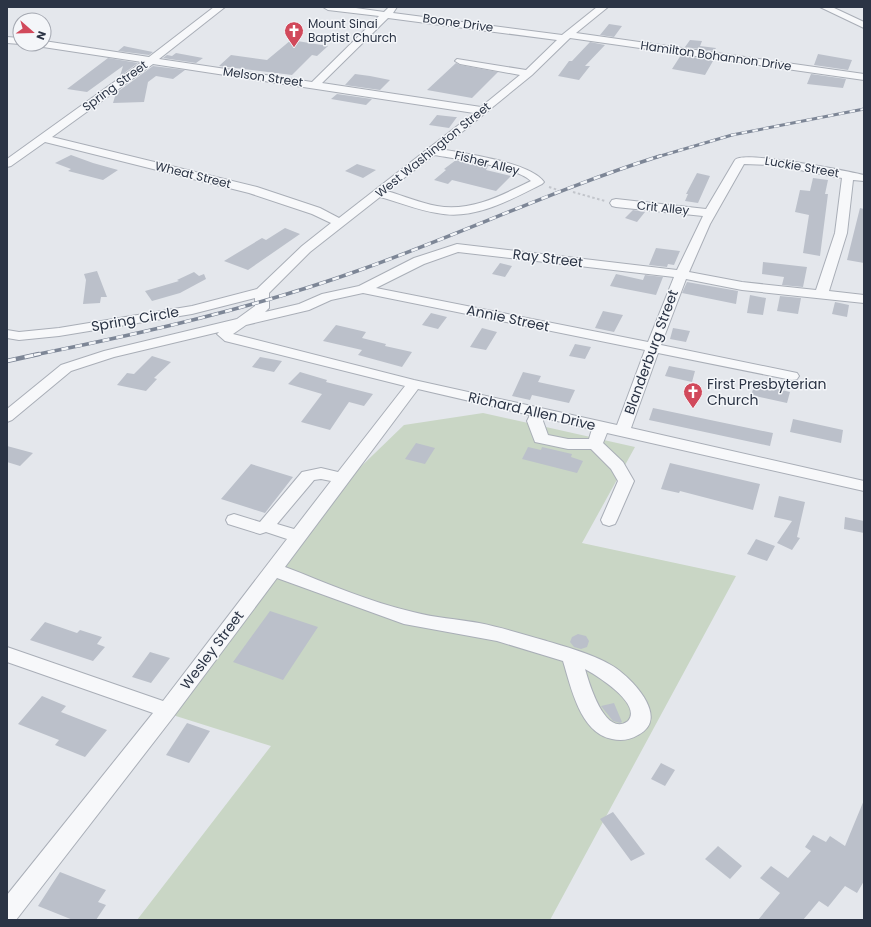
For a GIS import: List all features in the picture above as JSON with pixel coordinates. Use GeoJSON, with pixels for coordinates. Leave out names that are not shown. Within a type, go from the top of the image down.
{"type":"FeatureCollection","features":[{"type":"Feature","properties":{"kind":"street","name":"Spring Street"},"geometry":{"type":"LineString","coordinates":[[7,164],[150,61],[220,7]]}},
{"type":"Feature","properties":{"kind":"street","name":"Boone Drive"},"geometry":{"type":"LineString","coordinates":[[328,7],[391,10],[567,37]]}},
{"type":"Feature","properties":{"kind":"street","name":"West Washington Street"},"geometry":{"type":"LineString","coordinates":[[262,292],[306,249],[380,193],[483,111],[603,7]]}},
{"type":"Feature","properties":{"kind":"street"},"geometry":{"type":"LineString","coordinates":[[825,7],[864,25]]}},
{"type":"Feature","properties":{"kind":"street"},"geometry":{"type":"LineString","coordinates":[[315,85],[391,10]]}},
{"type":"Feature","properties":{"kind":"street","name":"Hamilton Bohannon Drive"},"geometry":{"type":"LineString","coordinates":[[567,37],[864,77]]}},
{"type":"Feature","properties":{"kind":"street","name":"Melson Street"},"geometry":{"type":"LineString","coordinates":[[52,45],[483,111]]}},
{"type":"Feature","properties":{"kind":"street"},"geometry":{"type":"LineString","coordinates":[[460,61],[528,73]]}},
{"type":"Feature","properties":{"kind":"street","name":"Wheat Street"},"geometry":{"type":"LineString","coordinates":[[43,138],[253,190],[316,211],[340,223]]}},
{"type":"Feature","properties":{"kind":"street","name":"Fisher Alley"},"geometry":{"type":"LineString","coordinates":[[380,193],[443,211],[457,211],[478,208],[538,182],[534,175],[510,167],[465,157],[432,152]]}},
{"type":"Feature","properties":{"kind":"street","name":"Luckie Street"},"geometry":{"type":"LineString","coordinates":[[741,160],[773,162],[864,178]]}},
{"type":"Feature","properties":{"kind":"street","name":"Blanderburg Street"},"geometry":{"type":"LineString","coordinates":[[622,431],[654,348],[680,274],[715,200],[741,160]]}},
{"type":"Feature","properties":{"kind":"street"},"geometry":{"type":"LineString","coordinates":[[822,293],[841,233],[848,176]]}},
{"type":"Feature","properties":{"kind":"street","name":"Crit Alley"},"geometry":{"type":"LineString","coordinates":[[616,203],[710,212]]}},
{"type":"Feature","properties":{"kind":"street","name":"Ray Street"},"geometry":{"type":"LineString","coordinates":[[243,322],[304,307],[327,297],[363,289],[419,261],[457,248],[680,274],[742,286],[822,293],[864,299]]}},
{"type":"Feature","properties":{"kind":"street","name":"Annie Street"},"geometry":{"type":"LineString","coordinates":[[363,289],[792,376]]}},
{"type":"Feature","properties":{"kind":"street"},"geometry":{"type":"LineString","coordinates":[[7,417],[66,368],[109,354],[243,322],[262,308],[262,292]]}},
{"type":"Feature","properties":{"kind":"street","name":"Spring Circle"},"geometry":{"type":"LineString","coordinates":[[7,334],[19,336],[59,332],[192,310],[262,292]]}},
{"type":"Feature","properties":{"kind":"street","name":"Richard Allen Drive"},"geometry":{"type":"LineString","coordinates":[[243,322],[224,334],[230,338],[414,384],[864,486]]}},
{"type":"Feature","properties":{"kind":"street","name":"Wesley Street"},"geometry":{"type":"LineString","coordinates":[[7,913],[167,710],[414,384]]}},
{"type":"Feature","properties":{"kind":"street"},"geometry":{"type":"LineString","coordinates":[[539,412],[535,421],[541,438],[564,444],[595,444],[617,466],[626,481],[609,520]]}},
{"type":"Feature","properties":{"kind":"street"},"geometry":{"type":"LineString","coordinates":[[595,444],[601,426]]}},
{"type":"Feature","properties":{"kind":"street"},"geometry":{"type":"LineString","coordinates":[[234,520],[260,528],[266,526],[308,476],[313,473],[321,473],[342,479]]}},
{"type":"Feature","properties":{"kind":"street"},"geometry":{"type":"LineString","coordinates":[[266,526],[298,537]]}},
{"type":"Feature","properties":{"kind":"street"},"geometry":{"type":"LineString","coordinates":[[273,570],[401,616],[492,633],[571,656]]}},
{"type":"Feature","properties":{"kind":"street"},"geometry":{"type":"LineString","coordinates":[[7,654],[167,710]]}},
{"type":"Feature","properties":{"kind":"path"},"geometry":{"type":"LineString","coordinates":[[573,192],[586,197],[616,203]]}},
{"type":"Feature","properties":{"kind":"green space"},"geometry":{"type":"Polygon","coordinates":[[[483,413],[635,447],[582,543],[736,576],[550,920],[137,920],[271,746],[160,711],[346,481],[404,425],[483,413]]]}},
{"type":"Feature","properties":{"kind":"building"},"geometry":{"type":"Polygon","coordinates":[[[609,24],[622,26],[614,37],[600,35],[609,24]]]}},
{"type":"Feature","properties":{"kind":"building"},"geometry":{"type":"Polygon","coordinates":[[[291,40],[328,46],[317,56],[312,55],[292,75],[219,66],[231,55],[267,60],[291,40]]]}},
{"type":"Feature","properties":{"kind":"building"},"geometry":{"type":"Polygon","coordinates":[[[690,40],[702,41],[700,46],[716,48],[714,51],[685,47],[690,40]]]}},
{"type":"Feature","properties":{"kind":"building"},"geometry":{"type":"Polygon","coordinates":[[[590,42],[605,45],[585,66],[590,66],[579,80],[558,76],[569,61],[572,61],[590,42]]]}},
{"type":"Feature","properties":{"kind":"building"},"geometry":{"type":"Polygon","coordinates":[[[124,46],[153,52],[149,55],[118,51],[124,46]]]}},
{"type":"Feature","properties":{"kind":"building"},"geometry":{"type":"Polygon","coordinates":[[[176,53],[203,58],[196,63],[163,58],[167,55],[172,56],[176,53]]]}},
{"type":"Feature","properties":{"kind":"building"},"geometry":{"type":"Polygon","coordinates":[[[818,54],[852,60],[848,70],[814,65],[818,54]]]}},
{"type":"Feature","properties":{"kind":"building"},"geometry":{"type":"Polygon","coordinates":[[[681,55],[713,61],[705,75],[672,69],[681,55]]]}},
{"type":"Feature","properties":{"kind":"building"},"geometry":{"type":"Polygon","coordinates":[[[108,58],[138,63],[120,76],[123,66],[87,92],[67,89],[108,58]]]}},
{"type":"Feature","properties":{"kind":"building"},"geometry":{"type":"Polygon","coordinates":[[[456,63],[498,72],[472,98],[427,90],[456,63]]]}},
{"type":"Feature","properties":{"kind":"building"},"geometry":{"type":"Polygon","coordinates":[[[153,66],[185,70],[173,79],[156,76],[148,82],[144,102],[113,103],[116,93],[153,66]]]}},
{"type":"Feature","properties":{"kind":"building"},"geometry":{"type":"Polygon","coordinates":[[[355,74],[390,80],[380,90],[345,85],[355,74]]]}},
{"type":"Feature","properties":{"kind":"building"},"geometry":{"type":"Polygon","coordinates":[[[811,74],[846,79],[843,88],[807,84],[811,74]]]}},
{"type":"Feature","properties":{"kind":"building"},"geometry":{"type":"Polygon","coordinates":[[[337,94],[372,99],[366,105],[331,99],[337,94]]]}},
{"type":"Feature","properties":{"kind":"building"},"geometry":{"type":"Polygon","coordinates":[[[437,115],[457,117],[449,128],[429,125],[437,115]]]}},
{"type":"Feature","properties":{"kind":"building"},"geometry":{"type":"Polygon","coordinates":[[[71,155],[118,170],[103,180],[68,171],[71,169],[55,163],[71,155]]]}},
{"type":"Feature","properties":{"kind":"building"},"geometry":{"type":"Polygon","coordinates":[[[456,160],[472,165],[474,163],[488,166],[486,170],[511,176],[496,191],[452,180],[448,184],[434,180],[446,170],[444,169],[456,160]]]}},
{"type":"Feature","properties":{"kind":"building"},"geometry":{"type":"Polygon","coordinates":[[[357,164],[376,170],[363,178],[345,171],[357,164]]]}},
{"type":"Feature","properties":{"kind":"building"},"geometry":{"type":"Polygon","coordinates":[[[697,173],[710,176],[698,203],[685,201],[688,194],[686,194],[697,173]]]}},
{"type":"Feature","properties":{"kind":"building"},"geometry":{"type":"Polygon","coordinates":[[[813,178],[828,180],[825,194],[828,194],[820,256],[803,253],[809,215],[795,212],[800,190],[810,191],[813,178]]]}},
{"type":"Feature","properties":{"kind":"building"},"geometry":{"type":"Polygon","coordinates":[[[860,208],[864,209],[864,263],[847,260],[860,208]]]}},
{"type":"Feature","properties":{"kind":"building"},"geometry":{"type":"Polygon","coordinates":[[[633,210],[645,212],[637,222],[625,218],[633,210]]]}},
{"type":"Feature","properties":{"kind":"building"},"geometry":{"type":"Polygon","coordinates":[[[285,228],[300,234],[248,270],[224,261],[262,238],[266,240],[285,228]]]}},
{"type":"Feature","properties":{"kind":"building"},"geometry":{"type":"Polygon","coordinates":[[[656,248],[680,251],[674,265],[668,264],[667,267],[649,265],[656,248]]]}},
{"type":"Feature","properties":{"kind":"building"},"geometry":{"type":"Polygon","coordinates":[[[763,262],[807,267],[803,287],[782,285],[784,277],[762,274],[763,262]]]}},
{"type":"Feature","properties":{"kind":"building"},"geometry":{"type":"Polygon","coordinates":[[[500,263],[512,266],[505,277],[492,274],[500,263]]]}},
{"type":"Feature","properties":{"kind":"building"},"geometry":{"type":"Polygon","coordinates":[[[97,271],[107,297],[101,297],[100,303],[83,304],[86,280],[84,274],[97,271]]]}},
{"type":"Feature","properties":{"kind":"building"},"geometry":{"type":"Polygon","coordinates":[[[194,272],[199,276],[204,274],[206,279],[180,293],[152,301],[145,291],[179,281],[177,280],[194,272]]]}},
{"type":"Feature","properties":{"kind":"building"},"geometry":{"type":"Polygon","coordinates":[[[616,274],[643,280],[645,275],[663,277],[656,295],[610,286],[616,274]]]}},
{"type":"Feature","properties":{"kind":"building"},"geometry":{"type":"Polygon","coordinates":[[[687,282],[738,291],[736,304],[682,293],[687,282]]]}},
{"type":"Feature","properties":{"kind":"building"},"geometry":{"type":"Polygon","coordinates":[[[750,295],[766,298],[763,315],[747,313],[750,295]]]}},
{"type":"Feature","properties":{"kind":"building"},"geometry":{"type":"Polygon","coordinates":[[[780,296],[801,298],[798,314],[777,311],[780,296]]]}},
{"type":"Feature","properties":{"kind":"building"},"geometry":{"type":"Polygon","coordinates":[[[835,302],[849,305],[847,317],[832,314],[835,302]]]}},
{"type":"Feature","properties":{"kind":"building"},"geometry":{"type":"Polygon","coordinates":[[[603,311],[623,315],[614,332],[595,328],[603,311]]]}},
{"type":"Feature","properties":{"kind":"building"},"geometry":{"type":"Polygon","coordinates":[[[431,313],[447,317],[438,329],[422,325],[431,313]]]}},
{"type":"Feature","properties":{"kind":"building"},"geometry":{"type":"Polygon","coordinates":[[[336,325],[366,332],[362,338],[386,344],[385,346],[412,352],[402,367],[358,355],[362,350],[323,341],[336,325]]]}},
{"type":"Feature","properties":{"kind":"building"},"geometry":{"type":"Polygon","coordinates":[[[482,328],[497,332],[486,350],[470,347],[482,328]]]}},
{"type":"Feature","properties":{"kind":"building"},"geometry":{"type":"Polygon","coordinates":[[[673,328],[690,331],[686,342],[670,339],[673,328]]]}},
{"type":"Feature","properties":{"kind":"building"},"geometry":{"type":"Polygon","coordinates":[[[575,344],[591,347],[585,359],[569,356],[575,344]]]}},
{"type":"Feature","properties":{"kind":"building"},"geometry":{"type":"Polygon","coordinates":[[[152,356],[171,362],[154,378],[157,379],[146,391],[117,385],[127,373],[134,374],[152,356]]]}},
{"type":"Feature","properties":{"kind":"building"},"geometry":{"type":"Polygon","coordinates":[[[260,357],[282,361],[274,372],[252,367],[260,357]]]}},
{"type":"Feature","properties":{"kind":"building"},"geometry":{"type":"Polygon","coordinates":[[[669,366],[695,371],[692,382],[665,376],[669,366]]]}},
{"type":"Feature","properties":{"kind":"building"},"geometry":{"type":"Polygon","coordinates":[[[300,372],[327,380],[326,382],[373,394],[364,406],[349,402],[330,430],[301,422],[322,394],[288,384],[300,372]]]}},
{"type":"Feature","properties":{"kind":"building"},"geometry":{"type":"Polygon","coordinates":[[[523,372],[541,376],[538,382],[575,390],[569,403],[532,395],[530,400],[512,396],[523,372]]]}},
{"type":"Feature","properties":{"kind":"building"},"geometry":{"type":"Polygon","coordinates":[[[755,384],[790,392],[787,403],[751,395],[755,384]]]}},
{"type":"Feature","properties":{"kind":"building"},"geometry":{"type":"Polygon","coordinates":[[[653,408],[773,433],[770,446],[649,420],[653,408]]]}},
{"type":"Feature","properties":{"kind":"building"},"geometry":{"type":"Polygon","coordinates":[[[793,419],[843,430],[841,443],[790,432],[793,419]]]}},
{"type":"Feature","properties":{"kind":"building"},"geometry":{"type":"Polygon","coordinates":[[[416,443],[435,448],[425,464],[405,459],[416,443]]]}},
{"type":"Feature","properties":{"kind":"building"},"geometry":{"type":"Polygon","coordinates":[[[7,446],[33,453],[20,466],[7,462],[7,446]]]}},
{"type":"Feature","properties":{"kind":"building"},"geometry":{"type":"Polygon","coordinates":[[[528,447],[541,450],[542,447],[572,454],[571,457],[583,461],[577,473],[522,459],[528,447]]]}},
{"type":"Feature","properties":{"kind":"building"},"geometry":{"type":"Polygon","coordinates":[[[670,463],[760,484],[753,510],[680,491],[679,493],[661,489],[670,463]]]}},
{"type":"Feature","properties":{"kind":"building"},"geometry":{"type":"Polygon","coordinates":[[[251,464],[293,477],[265,513],[221,499],[251,464]]]}},
{"type":"Feature","properties":{"kind":"building"},"geometry":{"type":"Polygon","coordinates":[[[779,496],[805,502],[797,537],[800,538],[792,550],[777,543],[792,521],[774,517],[779,496]]]}},
{"type":"Feature","properties":{"kind":"building"},"geometry":{"type":"Polygon","coordinates":[[[845,517],[864,521],[864,533],[844,529],[845,517]]]}},
{"type":"Feature","properties":{"kind":"building"},"geometry":{"type":"Polygon","coordinates":[[[756,539],[775,546],[767,561],[747,554],[756,539]]]}},
{"type":"Feature","properties":{"kind":"building"},"geometry":{"type":"Polygon","coordinates":[[[270,611],[318,627],[283,680],[233,662],[270,611]]]}},
{"type":"Feature","properties":{"kind":"building"},"geometry":{"type":"Polygon","coordinates":[[[45,622],[77,633],[80,630],[102,637],[97,644],[105,647],[93,661],[30,640],[45,622]]]}},
{"type":"Feature","properties":{"kind":"building"},"geometry":{"type":"Polygon","coordinates":[[[578,634],[586,636],[589,641],[587,647],[581,649],[574,647],[570,642],[572,637],[578,634]]]}},
{"type":"Feature","properties":{"kind":"building"},"geometry":{"type":"Polygon","coordinates":[[[150,652],[170,658],[151,683],[132,677],[150,652]]]}},
{"type":"Feature","properties":{"kind":"building"},"geometry":{"type":"Polygon","coordinates":[[[42,696],[66,706],[61,712],[107,730],[85,757],[55,745],[59,740],[18,724],[42,696]]]}},
{"type":"Feature","properties":{"kind":"building"},"geometry":{"type":"Polygon","coordinates":[[[614,703],[622,722],[620,723],[613,721],[601,706],[614,703]]]}},
{"type":"Feature","properties":{"kind":"building"},"geometry":{"type":"Polygon","coordinates":[[[187,723],[210,731],[189,763],[166,755],[187,723]]]}},
{"type":"Feature","properties":{"kind":"building"},"geometry":{"type":"Polygon","coordinates":[[[661,763],[675,770],[665,786],[651,779],[661,763]]]}},
{"type":"Feature","properties":{"kind":"building"},"geometry":{"type":"Polygon","coordinates":[[[864,800],[864,881],[857,893],[845,886],[828,907],[819,901],[803,920],[758,920],[780,893],[760,878],[771,866],[788,878],[811,851],[805,847],[813,835],[826,842],[830,836],[845,846],[864,800]]]}},
{"type":"Feature","properties":{"kind":"building"},"geometry":{"type":"Polygon","coordinates":[[[613,812],[645,854],[631,861],[600,819],[613,812]]]}},
{"type":"Feature","properties":{"kind":"building"},"geometry":{"type":"Polygon","coordinates":[[[718,846],[742,866],[730,879],[705,859],[718,846]]]}},
{"type":"Feature","properties":{"kind":"building"},"geometry":{"type":"Polygon","coordinates":[[[60,872],[106,890],[98,902],[106,905],[96,920],[73,920],[38,906],[60,872]]]}},
{"type":"Feature","properties":{"kind":"railway"},"geometry":{"type":"LineString","coordinates":[[658,157],[732,135],[864,109]]}},
{"type":"Feature","properties":{"kind":"railway"},"geometry":{"type":"LineString","coordinates":[[34,355],[116,338],[239,308],[320,284],[435,242],[584,182],[658,157]]}},
{"type":"Feature","properties":{"kind":"railway"},"geometry":{"type":"LineString","coordinates":[[7,361],[39,354]]}},
{"type":"Feature","properties":{"kind":"place","name":"Mount Sinai Baptist Church"},"geometry":{"type":"Point","coordinates":[294,48]}},
{"type":"Feature","properties":{"kind":"place","name":"First Presbyterian Church"},"geometry":{"type":"Point","coordinates":[693,409]}}]}
